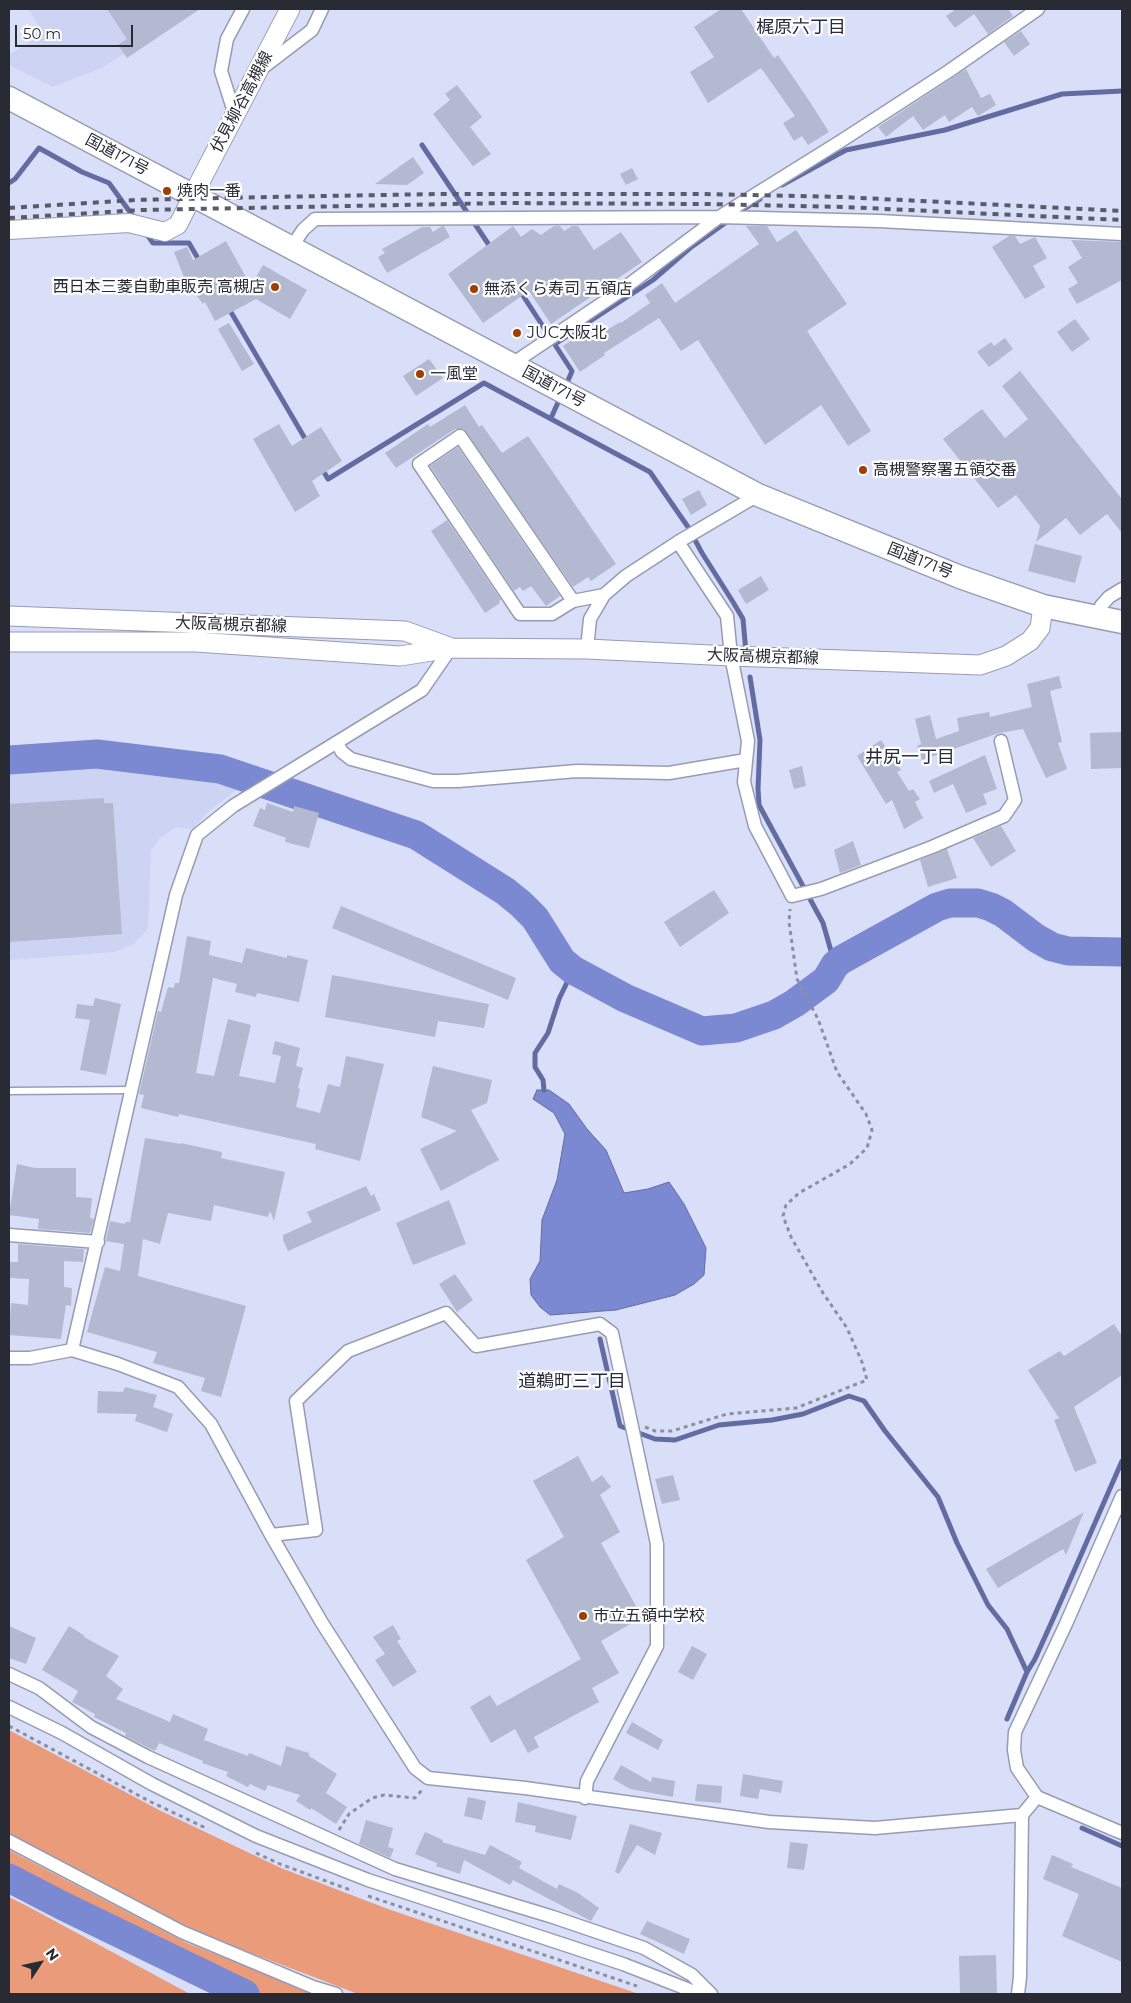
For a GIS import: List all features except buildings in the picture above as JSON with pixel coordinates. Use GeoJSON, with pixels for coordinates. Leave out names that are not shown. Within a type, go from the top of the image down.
{"type":"FeatureCollection","features":[{"type":"Feature","properties":{"kind":"highway","name":"国道171号"},"geometry":{"type":"LineString","coordinates":[[9,98],[758,495],[960,577],[1043,606],[1122,622]]}},
{"type":"Feature","properties":{"kind":"main road","name":"伏見柳谷高槻線"},"geometry":{"type":"LineString","coordinates":[[193,195],[290,9]]}},
{"type":"Feature","properties":{"kind":"main road","name":"大阪高槻京都線"},"geometry":{"type":"LineString","coordinates":[[9,642],[196,642],[400,656],[451,648],[588,649],[980,665],[1006,656],[1030,641],[1040,628],[1043,606]]}},
{"type":"Feature","properties":{"kind":"main road","name":"大阪高槻京都線"},"geometry":{"type":"LineString","coordinates":[[9,616],[404,631],[451,648]]}},
{"type":"Feature","properties":{"kind":"street"},"geometry":{"type":"LineString","coordinates":[[235,115],[221,70],[228,39],[243,9]]}},
{"type":"Feature","properties":{"kind":"street"},"geometry":{"type":"LineString","coordinates":[[257,72],[312,30],[322,9]]}},
{"type":"Feature","properties":{"kind":"street"},"geometry":{"type":"LineString","coordinates":[[512,364],[619,292],[719,217],[842,141],[1038,9]]}},
{"type":"Feature","properties":{"kind":"street"},"geometry":{"type":"LineString","coordinates":[[9,230],[129,223],[165,232],[178,225],[193,195]]}},
{"type":"Feature","properties":{"kind":"street"},"geometry":{"type":"LineString","coordinates":[[291,248],[303,230],[315,219],[719,217],[888,221],[1122,234]]}},
{"type":"Feature","properties":{"kind":"street"},"geometry":{"type":"LineString","coordinates":[[573,601],[460,436],[419,464],[520,614],[552,614],[573,601],[604,596]]}},
{"type":"Feature","properties":{"kind":"street"},"geometry":{"type":"LineString","coordinates":[[588,649],[590,619],[604,596],[626,576],[701,528],[758,495]]}},
{"type":"Feature","properties":{"kind":"street"},"geometry":{"type":"LineString","coordinates":[[680,541],[727,616],[731,656],[748,742],[744,782],[755,826],[794,895],[817,889],[932,847],[1004,816],[1015,800],[1001,742]]}},
{"type":"Feature","properties":{"kind":"street"},"geometry":{"type":"LineString","coordinates":[[1099,618],[1101,606],[1122,589]]}},
{"type":"Feature","properties":{"kind":"street"},"geometry":{"type":"LineString","coordinates":[[72,1350],[176,895],[198,835],[233,806],[422,690],[451,648]]}},
{"type":"Feature","properties":{"kind":"street"},"geometry":{"type":"LineString","coordinates":[[337,743],[342,752],[351,759],[433,781],[458,781],[577,771],[669,773],[746,760]]}},
{"type":"Feature","properties":{"kind":"street"},"geometry":{"type":"LineString","coordinates":[[9,1235],[98,1242]]}},
{"type":"Feature","properties":{"kind":"street"},"geometry":{"type":"LineString","coordinates":[[271,1536],[316,1530],[296,1401],[348,1351],[446,1313],[476,1346],[600,1324],[612,1332],[657,1544],[657,1646],[587,1782],[584,1798]]}},
{"type":"Feature","properties":{"kind":"street"},"geometry":{"type":"LineString","coordinates":[[9,1358],[30,1358],[72,1350],[118,1364],[178,1387],[211,1424],[271,1536],[322,1623],[415,1768],[428,1778],[525,1788],[584,1798],[769,1822],[875,1828],[1022,1815]]}},
{"type":"Feature","properties":{"kind":"street"},"geometry":{"type":"LineString","coordinates":[[1122,1496],[1065,1626],[1015,1732],[1014,1750],[1017,1768],[1037,1797],[1122,1833]]}},
{"type":"Feature","properties":{"kind":"street"},"geometry":{"type":"LineString","coordinates":[[9,1674],[39,1688],[90,1727],[148,1757],[395,1869],[553,1917],[644,1948],[692,1975],[711,1994]]}},
{"type":"Feature","properties":{"kind":"street"},"geometry":{"type":"LineString","coordinates":[[9,1707],[62,1733],[152,1784],[256,1836],[368,1880],[623,1964],[700,1994]]}},
{"type":"Feature","properties":{"kind":"street"},"geometry":{"type":"LineString","coordinates":[[1018,1994],[1020,1977],[1022,1815],[1037,1797]]}},
{"type":"Feature","properties":{"kind":"street"},"geometry":{"type":"LineString","coordinates":[[9,1841],[182,1932],[313,1987],[336,1994]]}},
{"type":"Feature","properties":{"kind":"lane"},"geometry":{"type":"LineString","coordinates":[[9,1090],[132,1090]]}},
{"type":"Feature","properties":{"kind":"path"},"geometry":{"type":"LineString","coordinates":[[632,1423],[655,1431],[672,1431],[727,1414],[796,1408],[867,1380],[862,1362],[847,1328],[795,1245],[783,1216],[786,1205],[799,1192],[850,1164],[867,1148],[872,1130],[866,1114],[837,1072],[811,1002],[800,985],[788,922],[794,895]]}},
{"type":"Feature","properties":{"kind":"path"},"geometry":{"type":"LineString","coordinates":[[333,1840],[349,1814],[372,1798],[384,1795],[415,1798],[428,1778]]}},
{"type":"Feature","properties":{"kind":"shaded area"},"geometry":{"type":"Polygon","coordinates":[[[28,9],[196,9],[101,68],[53,87],[9,65],[9,55],[44,33],[28,9]]]}},
{"type":"Feature","properties":{"kind":"shaded area"},"geometry":{"type":"Polygon","coordinates":[[[102,760],[227,777],[246,784],[209,811],[193,829],[176,827],[160,838],[151,850],[148,929],[134,944],[114,952],[9,960],[9,768],[102,760]]]}},
{"type":"Feature","properties":{"kind":"shaded area"},"geometry":{"type":"Polygon","coordinates":[[[9,1730],[159,1810],[281,1868],[388,1909],[639,1994],[358,1994],[217,1940],[132,1901],[9,1836],[9,1730]]]}},
{"type":"Feature","properties":{"kind":"shaded area"},"geometry":{"type":"Polygon","coordinates":[[[9,1850],[187,1943],[319,1994],[253,1994],[154,1947],[9,1874],[9,1850]]]}},
{"type":"Feature","properties":{"kind":"shaded area"},"geometry":{"type":"Polygon","coordinates":[[[9,1897],[27,1906],[190,1994],[9,1994],[9,1897]]]}},
{"type":"Feature","properties":{"kind":"water"},"geometry":{"type":"Polygon","coordinates":[[[537,1090],[549,1090],[569,1104],[587,1129],[606,1150],[624,1193],[648,1189],[669,1182],[684,1204],[706,1248],[704,1275],[694,1284],[675,1295],[616,1310],[550,1315],[540,1307],[531,1295],[530,1279],[540,1261],[542,1220],[557,1180],[565,1134],[554,1113],[533,1099],[537,1090]]]}},
{"type":"Feature","properties":{"kind":"waterway"},"geometry":{"type":"LineString","coordinates":[[782,185],[846,150],[945,130],[1062,94],[1122,91]]}},
{"type":"Feature","properties":{"kind":"waterway"},"geometry":{"type":"LineString","coordinates":[[422,145],[491,248]]}},
{"type":"Feature","properties":{"kind":"waterway"},"geometry":{"type":"LineString","coordinates":[[9,183],[15,179],[39,148],[82,172],[109,183],[135,219]]}},
{"type":"Feature","properties":{"kind":"waterway"},"geometry":{"type":"LineString","coordinates":[[737,213],[760,199]]}},
{"type":"Feature","properties":{"kind":"waterway"},"geometry":{"type":"LineString","coordinates":[[555,344],[653,280],[690,248],[728,221]]}},
{"type":"Feature","properties":{"kind":"waterway"},"geometry":{"type":"LineString","coordinates":[[145,232],[153,243],[189,243],[200,262]]}},
{"type":"Feature","properties":{"kind":"waterway"},"geometry":{"type":"LineString","coordinates":[[520,291],[572,371],[565,388]]}},
{"type":"Feature","properties":{"kind":"waterway"},"geometry":{"type":"LineString","coordinates":[[228,307],[307,442]]}},
{"type":"Feature","properties":{"kind":"waterway"},"geometry":{"type":"LineString","coordinates":[[321,467],[328,479],[484,383],[650,472],[688,527],[743,619],[746,653]]}},
{"type":"Feature","properties":{"kind":"waterway"},"geometry":{"type":"LineString","coordinates":[[551,418],[560,398]]}},
{"type":"Feature","properties":{"kind":"waterway"},"geometry":{"type":"LineString","coordinates":[[750,677],[760,740],[759,805],[823,923],[835,965]]}},
{"type":"Feature","properties":{"kind":"waterway"},"geometry":{"type":"LineString","coordinates":[[9,750],[102,744],[226,760],[402,819],[421,828],[514,885],[543,912],[567,952],[577,960],[593,970],[694,1019],[725,1020],[779,1002],[818,973]]}},
{"type":"Feature","properties":{"kind":"waterway"},"geometry":{"type":"LineString","coordinates":[[9,760],[97,754],[220,769],[416,835],[505,891],[521,904],[535,918],[562,961],[573,970],[625,998],[702,1031],[736,1028],[774,1015],[795,1003],[826,980],[835,965],[841,960],[937,907],[950,903],[978,903],[991,907],[1003,913],[1036,938],[1052,947],[1068,951],[1122,952]]}},
{"type":"Feature","properties":{"kind":"waterway"},"geometry":{"type":"LineString","coordinates":[[856,962],[944,914],[958,912],[976,913],[993,918],[1034,949],[1054,959],[1079,962],[1122,963]]}},
{"type":"Feature","properties":{"kind":"waterway"},"geometry":{"type":"LineString","coordinates":[[544,1090],[543,1080],[535,1067],[535,1053],[548,1033],[559,999],[573,970]]}},
{"type":"Feature","properties":{"kind":"waterway"},"geometry":{"type":"LineString","coordinates":[[600,1339],[620,1426],[655,1439],[675,1440],[719,1425],[772,1420],[803,1414],[849,1396],[864,1401],[885,1431],[938,1497],[957,1543],[988,1605],[1007,1629],[1027,1672]]}},
{"type":"Feature","properties":{"kind":"waterway"},"geometry":{"type":"LineString","coordinates":[[1007,1719],[1122,1461]]}},
{"type":"Feature","properties":{"kind":"waterway"},"geometry":{"type":"LineString","coordinates":[[1082,1828],[1122,1846]]}},
{"type":"Feature","properties":{"kind":"waterway"},"geometry":{"type":"LineString","coordinates":[[9,1878],[245,1994]]}},
{"type":"Feature","properties":{"kind":"railway"},"geometry":{"type":"LineString","coordinates":[[9,208],[135,200],[268,197],[440,194],[704,194],[842,197],[1122,211]]}},
{"type":"Feature","properties":{"kind":"railway"},"geometry":{"type":"LineString","coordinates":[[9,218],[141,210],[503,203],[844,207],[1122,220]]}},
{"type":"Feature","properties":{"kind":"place","name":"焼肉一番"},"geometry":{"type":"Point","coordinates":[167,191]}},
{"type":"Feature","properties":{"kind":"place","name":"西日本三菱自動車販売 高槻店"},"geometry":{"type":"Point","coordinates":[275,287]}},
{"type":"Feature","properties":{"kind":"place","name":"無添くら寿司 五領店"},"geometry":{"type":"Point","coordinates":[474,289]}},
{"type":"Feature","properties":{"kind":"place","name":"JUC大阪北"},"geometry":{"type":"Point","coordinates":[517,333]}},
{"type":"Feature","properties":{"kind":"place","name":"一風堂"},"geometry":{"type":"Point","coordinates":[420,374]}},
{"type":"Feature","properties":{"kind":"place","name":"高槻警察署五領交番"},"geometry":{"type":"Point","coordinates":[863,470]}},
{"type":"Feature","properties":{"kind":"place","name":"市立五領中学校"},"geometry":{"type":"Point","coordinates":[583,1616]}},
{"type":"Feature","properties":{"kind":"district","name":"梶原六丁目"},"geometry":{"type":"Point","coordinates":[801,28]}},
{"type":"Feature","properties":{"kind":"district","name":"井尻一丁目"},"geometry":{"type":"Point","coordinates":[910,758]}},
{"type":"Feature","properties":{"kind":"district","name":"道鵜町三丁目"},"geometry":{"type":"Point","coordinates":[572,1382]}}]}
